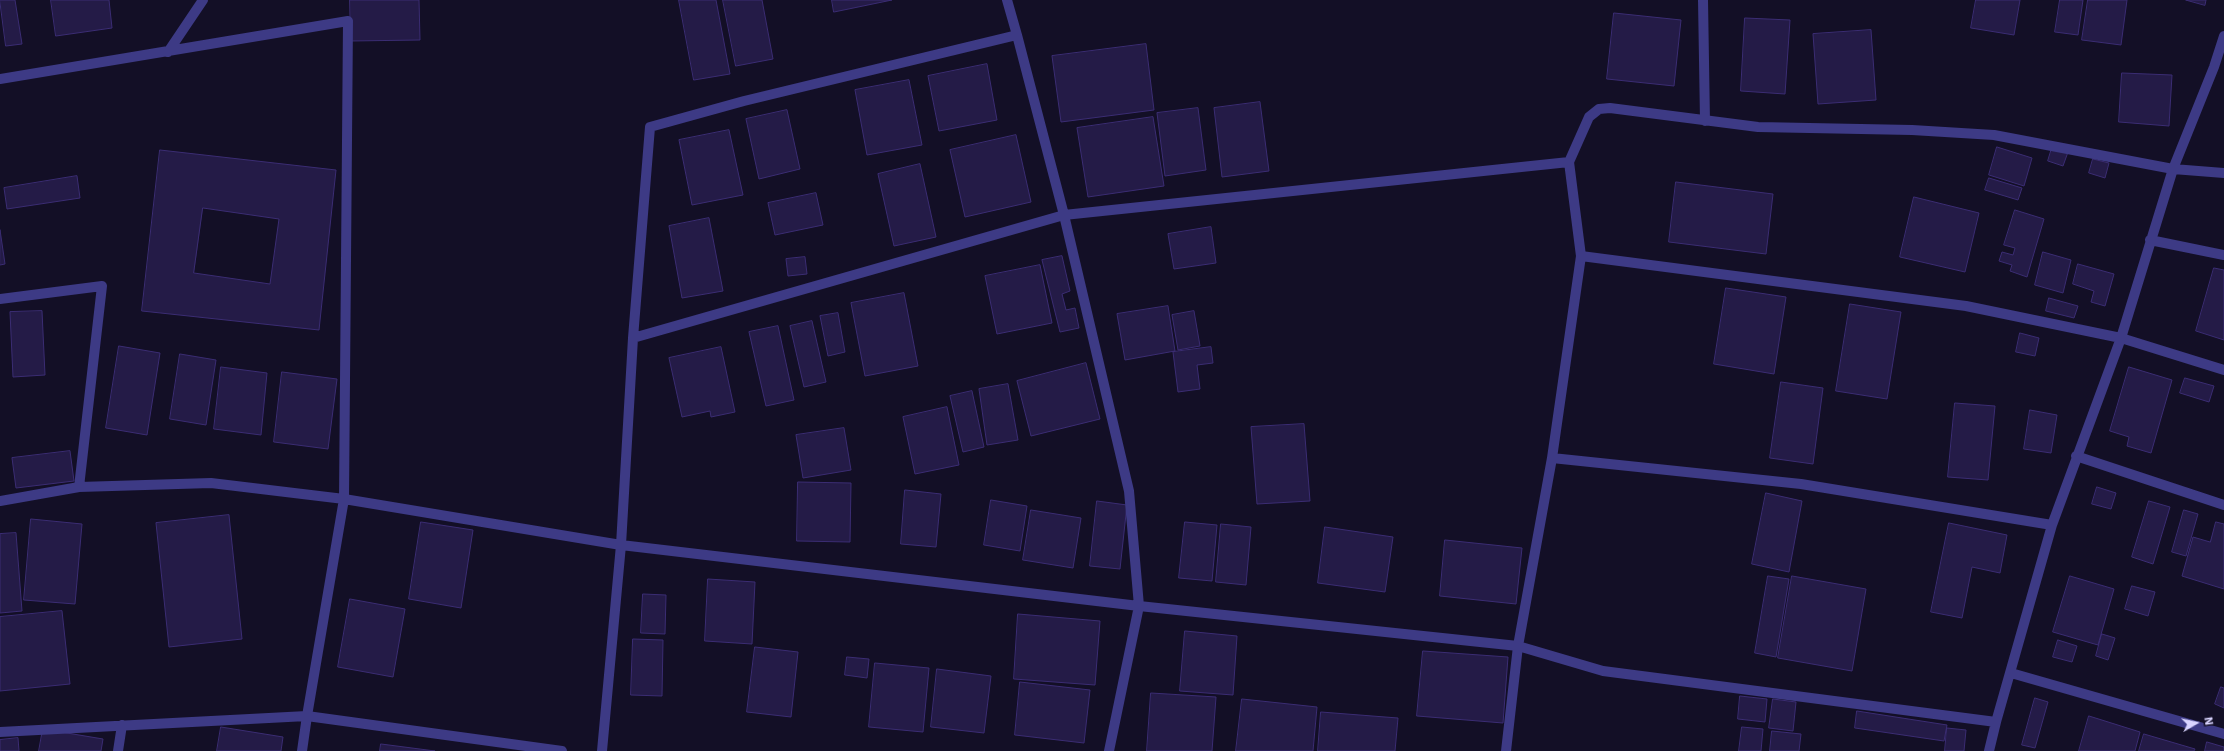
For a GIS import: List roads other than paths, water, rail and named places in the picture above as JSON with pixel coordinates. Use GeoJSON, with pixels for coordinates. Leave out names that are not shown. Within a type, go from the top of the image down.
{"type":"FeatureCollection","features":[{"type":"Feature","properties":{"kind":"street"},"geometry":{"type":"LineString","coordinates":[[168,52],[203,0]]}},
{"type":"Feature","properties":{"kind":"street"},"geometry":{"type":"LineString","coordinates":[[1007,0],[1064,215],[1129,491],[1139,606],[1109,751]]}},
{"type":"Feature","properties":{"kind":"street"},"geometry":{"type":"LineString","coordinates":[[1703,0],[1705,120]]}},
{"type":"Feature","properties":{"kind":"street"},"geometry":{"type":"LineString","coordinates":[[0,79],[348,21],[344,499],[302,751]]}},
{"type":"Feature","properties":{"kind":"street"},"geometry":{"type":"LineString","coordinates":[[602,751],[620,545],[633,338],[650,127],[752,99],[1017,35]]}},
{"type":"Feature","properties":{"kind":"street"},"geometry":{"type":"LineString","coordinates":[[1989,751],[2052,525],[2076,456],[2121,338],[2150,240],[2174,169],[2214,67],[2224,36]]}},
{"type":"Feature","properties":{"kind":"street"},"geometry":{"type":"LineString","coordinates":[[1506,751],[1518,646],[1552,458],[1581,256],[1570,162],[1589,117],[1599,109],[1610,108],[1758,127],[1912,130],[1994,135],[2174,169],[2224,173]]}},
{"type":"Feature","properties":{"kind":"street"},"geometry":{"type":"LineString","coordinates":[[633,338],[1064,215],[1570,162]]}},
{"type":"Feature","properties":{"kind":"street"},"geometry":{"type":"LineString","coordinates":[[2150,240],[2224,255]]}},
{"type":"Feature","properties":{"kind":"street"},"geometry":{"type":"LineString","coordinates":[[1581,256],[1966,306],[2121,338],[2224,370]]}},
{"type":"Feature","properties":{"kind":"street"},"geometry":{"type":"LineString","coordinates":[[0,299],[102,286],[79,487]]}},
{"type":"Feature","properties":{"kind":"street"},"geometry":{"type":"LineString","coordinates":[[2076,456],[2224,505]]}},
{"type":"Feature","properties":{"kind":"street"},"geometry":{"type":"LineString","coordinates":[[1552,458],[1801,484],[2052,525]]}},
{"type":"Feature","properties":{"kind":"street"},"geometry":{"type":"LineString","coordinates":[[0,501],[79,487],[211,483],[344,499],[620,545],[1139,606],[1518,646],[1603,671],[1996,722]]}},
{"type":"Feature","properties":{"kind":"street"},"geometry":{"type":"LineString","coordinates":[[2011,673],[2224,734]]}},
{"type":"Feature","properties":{"kind":"street"},"geometry":{"type":"LineString","coordinates":[[0,732],[307,716],[562,751]]}},
{"type":"Feature","properties":{"kind":"street"},"geometry":{"type":"LineString","coordinates":[[118,751],[122,726]]}}]}
